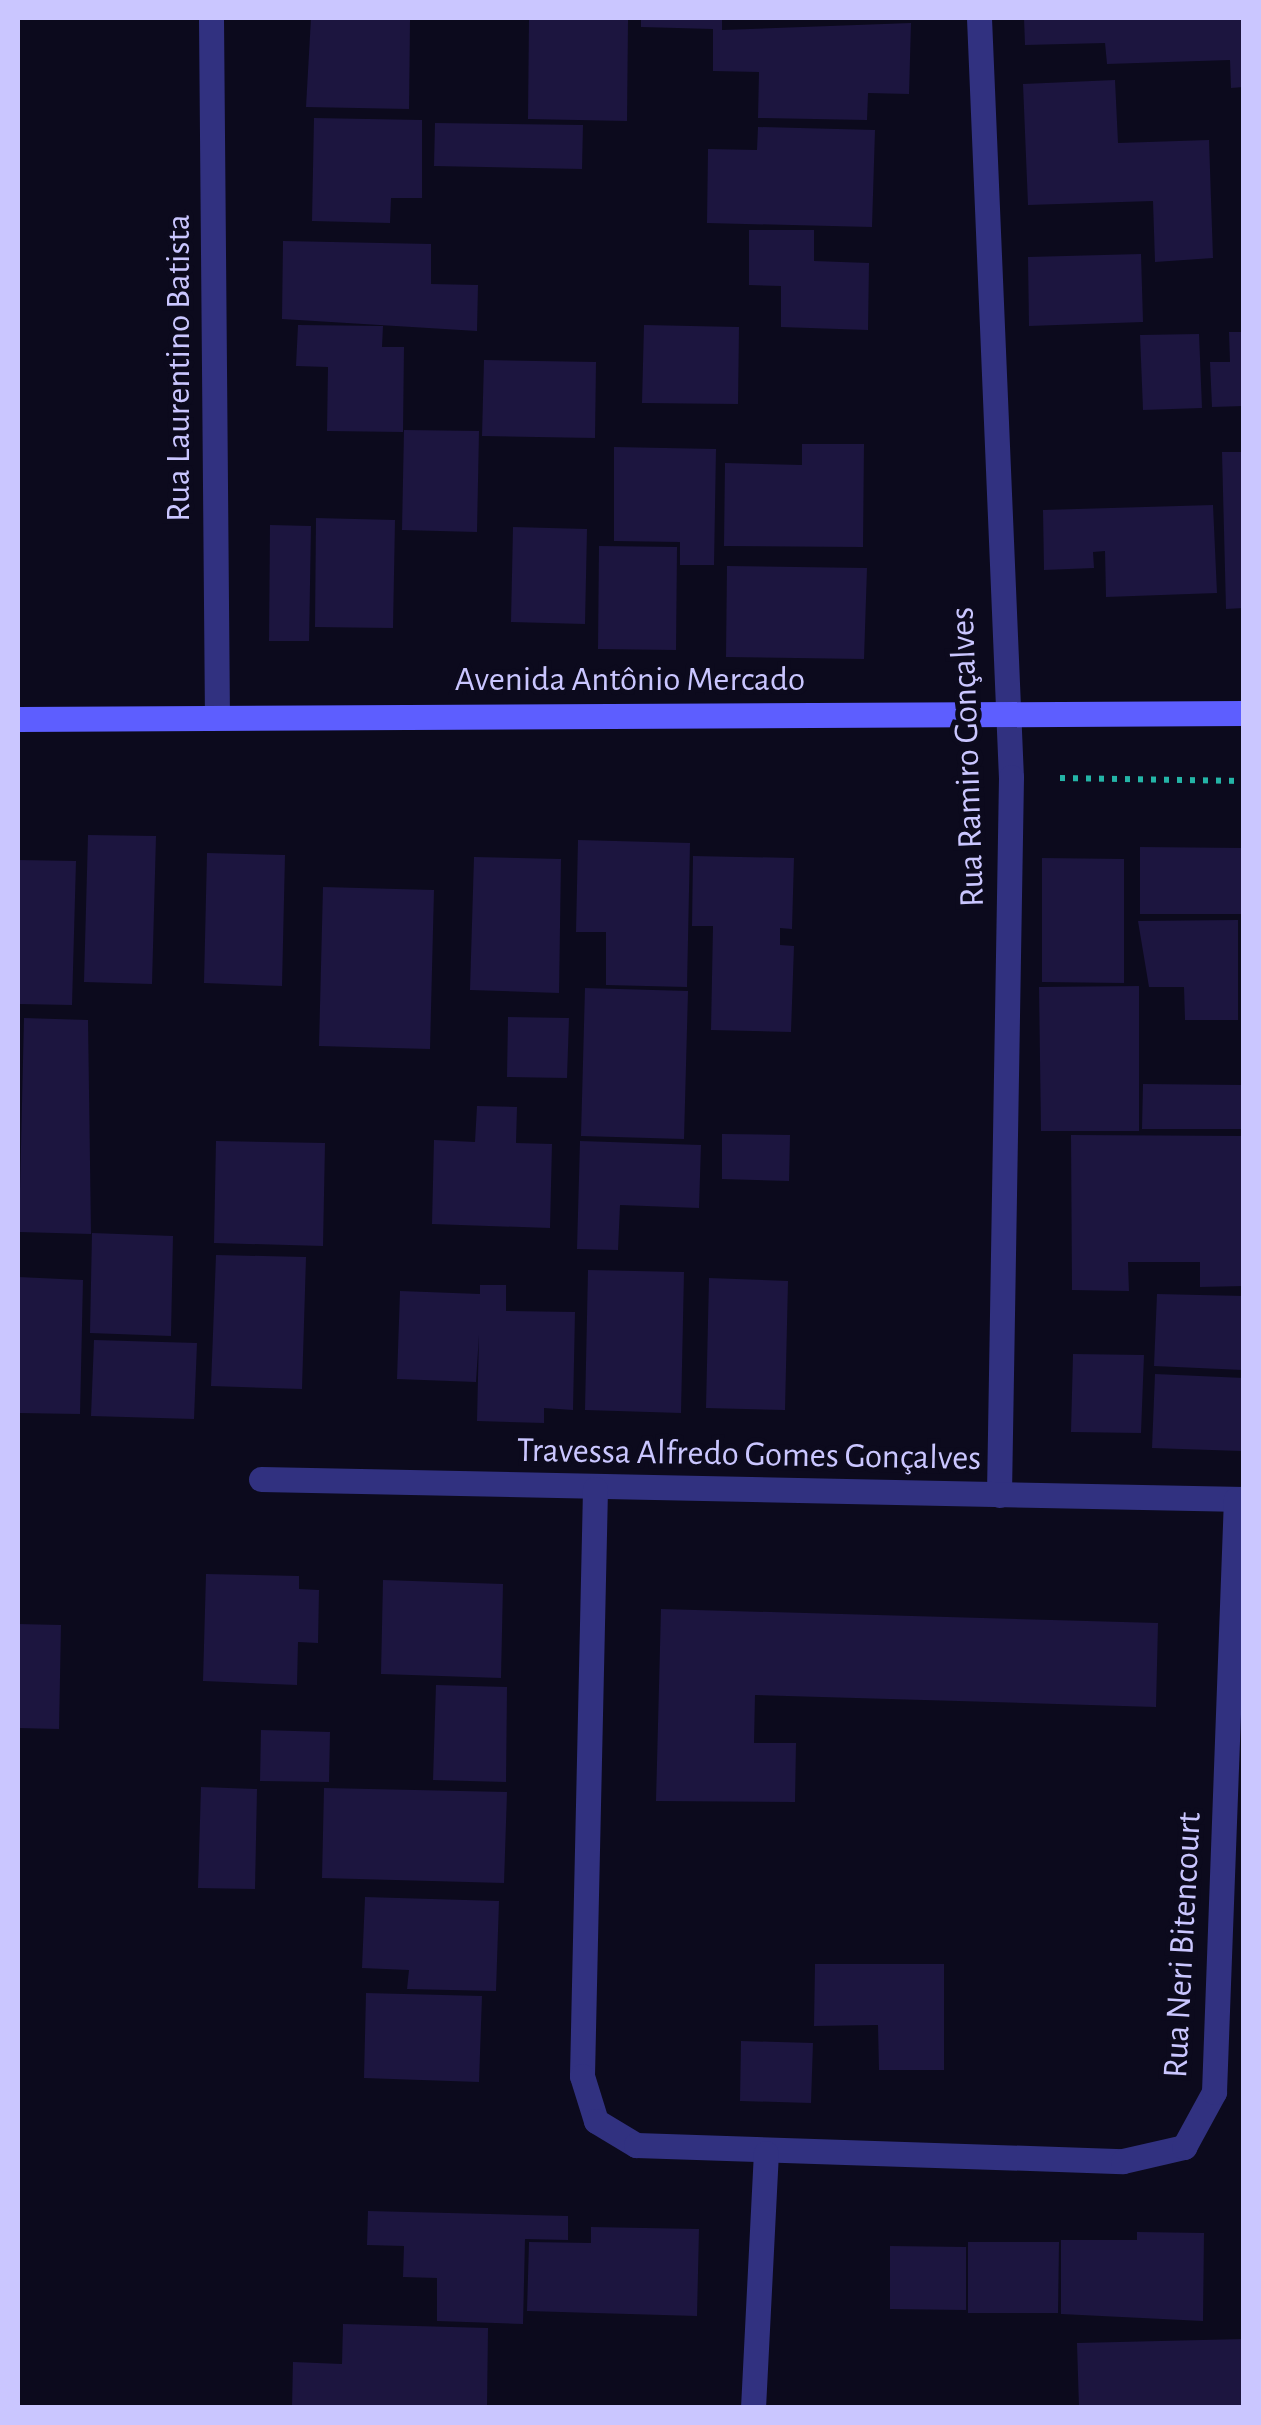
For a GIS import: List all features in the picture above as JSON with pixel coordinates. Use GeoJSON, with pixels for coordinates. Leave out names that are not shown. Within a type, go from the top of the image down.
{"type":"FeatureCollection","features":[{"type":"Feature","properties":{"kind":"street","name":"Rua Laurentino Batista"},"geometry":{"type":"LineString","coordinates":[[211,18],[217,717]]}},
{"type":"Feature","properties":{"kind":"street","name":"Rua Ramiro Gonçalves"},"geometry":{"type":"LineString","coordinates":[[979,18],[1002,712],[1011,777],[999,1495]]}},
{"type":"Feature","properties":{"kind":"street","name":"Avenida Antônio Mercado"},"geometry":{"type":"LineString","coordinates":[[18,719],[1244,713]]}},
{"type":"Feature","properties":{"kind":"street","name":"Travessa Alfredo Gomes Gonçalves"},"geometry":{"type":"LineString","coordinates":[[261,1478],[595,1489],[1240,1499]]}},
{"type":"Feature","properties":{"kind":"street","name":"Rua Neri Bitencourt"},"geometry":{"type":"LineString","coordinates":[[595,1489],[582,2076],[596,2122],[636,2145],[766,2153],[1123,2162],[1184,2148],[1214,2092],[1240,1499]]}},
{"type":"Feature","properties":{"kind":"street"},"geometry":{"type":"LineString","coordinates":[[753,2408],[766,2153]]}},
{"type":"Feature","properties":{"kind":"path"},"geometry":{"type":"LineString","coordinates":[[1011,777],[1244,781]]}},
{"type":"Feature","properties":{"kind":"building"},"geometry":{"type":"Polygon","coordinates":[[[311,18],[410,20],[409,109],[306,107],[311,18]]]}},
{"type":"Feature","properties":{"kind":"building"},"geometry":{"type":"Polygon","coordinates":[[[529,18],[628,20],[627,121],[528,119],[529,18]]]}},
{"type":"Feature","properties":{"kind":"building"},"geometry":{"type":"Polygon","coordinates":[[[641,18],[722,18],[722,30],[911,23],[909,94],[868,93],[867,120],[758,118],[759,72],[713,71],[713,29],[641,27],[641,18]]]}},
{"type":"Feature","properties":{"kind":"building"},"geometry":{"type":"Polygon","coordinates":[[[1024,18],[1244,18],[1244,87],[1231,88],[1230,60],[1107,64],[1105,43],[1025,45],[1024,18]]]}},
{"type":"Feature","properties":{"kind":"building"},"geometry":{"type":"Polygon","coordinates":[[[1115,80],[1118,143],[1209,140],[1213,258],[1155,262],[1153,201],[1028,205],[1023,84],[1115,80]]]}},
{"type":"Feature","properties":{"kind":"building"},"geometry":{"type":"Polygon","coordinates":[[[314,118],[422,120],[422,198],[391,198],[390,223],[312,221],[314,118]]]}},
{"type":"Feature","properties":{"kind":"building"},"geometry":{"type":"Polygon","coordinates":[[[435,123],[583,125],[582,169],[434,166],[435,123]]]}},
{"type":"Feature","properties":{"kind":"building"},"geometry":{"type":"Polygon","coordinates":[[[758,127],[875,130],[872,227],[707,223],[708,149],[757,150],[758,127]]]}},
{"type":"Feature","properties":{"kind":"building"},"geometry":{"type":"Polygon","coordinates":[[[749,230],[814,230],[814,261],[869,263],[868,330],[781,327],[781,286],[749,285],[749,230]]]}},
{"type":"Feature","properties":{"kind":"building"},"geometry":{"type":"Polygon","coordinates":[[[283,241],[431,244],[431,284],[478,285],[477,331],[282,319],[283,241]]]}},
{"type":"Feature","properties":{"kind":"building"},"geometry":{"type":"Polygon","coordinates":[[[1141,254],[1143,322],[1029,326],[1028,257],[1141,254]]]}},
{"type":"Feature","properties":{"kind":"building"},"geometry":{"type":"Polygon","coordinates":[[[298,325],[383,326],[382,347],[404,347],[403,432],[327,431],[328,367],[296,366],[298,325]]]}},
{"type":"Feature","properties":{"kind":"building"},"geometry":{"type":"Polygon","coordinates":[[[644,325],[739,327],[738,404],[642,403],[644,325]]]}},
{"type":"Feature","properties":{"kind":"building"},"geometry":{"type":"Polygon","coordinates":[[[1229,332],[1244,332],[1244,406],[1212,407],[1210,362],[1230,362],[1229,332]]]}},
{"type":"Feature","properties":{"kind":"building"},"geometry":{"type":"Polygon","coordinates":[[[1199,334],[1202,408],[1143,410],[1140,335],[1199,334]]]}},
{"type":"Feature","properties":{"kind":"building"},"geometry":{"type":"Polygon","coordinates":[[[484,360],[596,362],[595,438],[482,436],[484,360]]]}},
{"type":"Feature","properties":{"kind":"building"},"geometry":{"type":"Polygon","coordinates":[[[404,430],[479,431],[477,532],[402,530],[404,430]]]}},
{"type":"Feature","properties":{"kind":"building"},"geometry":{"type":"Polygon","coordinates":[[[802,444],[864,444],[863,547],[724,546],[725,463],[802,465],[802,444]]]}},
{"type":"Feature","properties":{"kind":"building"},"geometry":{"type":"Polygon","coordinates":[[[614,447],[716,449],[714,565],[680,565],[680,542],[614,541],[614,447]]]}},
{"type":"Feature","properties":{"kind":"building"},"geometry":{"type":"Polygon","coordinates":[[[1222,452],[1244,452],[1244,608],[1226,609],[1222,452]]]}},
{"type":"Feature","properties":{"kind":"building"},"geometry":{"type":"Polygon","coordinates":[[[1213,505],[1217,593],[1106,597],[1105,551],[1093,552],[1094,568],[1044,570],[1043,510],[1213,505]]]}},
{"type":"Feature","properties":{"kind":"building"},"geometry":{"type":"Polygon","coordinates":[[[316,518],[395,520],[393,628],[315,627],[316,518]]]}},
{"type":"Feature","properties":{"kind":"building"},"geometry":{"type":"Polygon","coordinates":[[[270,525],[311,526],[309,641],[269,641],[270,525]]]}},
{"type":"Feature","properties":{"kind":"building"},"geometry":{"type":"Polygon","coordinates":[[[513,527],[587,529],[585,624],[511,622],[513,527]]]}},
{"type":"Feature","properties":{"kind":"building"},"geometry":{"type":"Polygon","coordinates":[[[599,546],[677,547],[676,650],[598,649],[599,546]]]}},
{"type":"Feature","properties":{"kind":"building"},"geometry":{"type":"Polygon","coordinates":[[[727,566],[867,568],[864,659],[726,657],[727,566]]]}},
{"type":"Feature","properties":{"kind":"building"},"geometry":{"type":"Polygon","coordinates":[[[88,835],[156,836],[152,984],[84,982],[88,835]]]}},
{"type":"Feature","properties":{"kind":"building"},"geometry":{"type":"Polygon","coordinates":[[[578,840],[690,843],[687,987],[606,985],[606,932],[576,932],[578,840]]]}},
{"type":"Feature","properties":{"kind":"building"},"geometry":{"type":"Polygon","coordinates":[[[1140,847],[1244,848],[1244,914],[1140,914],[1140,847]]]}},
{"type":"Feature","properties":{"kind":"building"},"geometry":{"type":"Polygon","coordinates":[[[207,853],[285,855],[282,986],[204,983],[207,853]]]}},
{"type":"Feature","properties":{"kind":"building"},"geometry":{"type":"Polygon","coordinates":[[[693,856],[794,858],[792,929],[780,928],[780,945],[794,946],[791,1032],[711,1030],[713,926],[692,926],[693,856]]]}},
{"type":"Feature","properties":{"kind":"building"},"geometry":{"type":"Polygon","coordinates":[[[474,857],[561,859],[559,993],[470,990],[474,857]]]}},
{"type":"Feature","properties":{"kind":"building"},"geometry":{"type":"Polygon","coordinates":[[[1042,858],[1124,859],[1124,983],[1042,982],[1042,858]]]}},
{"type":"Feature","properties":{"kind":"building"},"geometry":{"type":"Polygon","coordinates":[[[18,860],[76,861],[72,1005],[18,1004],[18,860]]]}},
{"type":"Feature","properties":{"kind":"building"},"geometry":{"type":"Polygon","coordinates":[[[323,887],[434,890],[430,1049],[319,1046],[323,887]]]}},
{"type":"Feature","properties":{"kind":"building"},"geometry":{"type":"Polygon","coordinates":[[[1238,920],[1238,1020],[1185,1020],[1184,987],[1149,987],[1138,921],[1238,920]]]}},
{"type":"Feature","properties":{"kind":"building"},"geometry":{"type":"Polygon","coordinates":[[[1139,986],[1139,1131],[1041,1131],[1039,987],[1139,986]]]}},
{"type":"Feature","properties":{"kind":"building"},"geometry":{"type":"Polygon","coordinates":[[[585,988],[688,991],[684,1139],[581,1136],[585,988]]]}},
{"type":"Feature","properties":{"kind":"building"},"geometry":{"type":"Polygon","coordinates":[[[508,1017],[569,1018],[567,1078],[507,1077],[508,1017]]]}},
{"type":"Feature","properties":{"kind":"building"},"geometry":{"type":"Polygon","coordinates":[[[24,1018],[88,1020],[91,1234],[19,1232],[24,1018]]]}},
{"type":"Feature","properties":{"kind":"building"},"geometry":{"type":"Polygon","coordinates":[[[1143,1084],[1244,1085],[1244,1129],[1142,1129],[1143,1084]]]}},
{"type":"Feature","properties":{"kind":"building"},"geometry":{"type":"Polygon","coordinates":[[[477,1106],[517,1107],[516,1143],[552,1144],[550,1228],[432,1224],[434,1140],[475,1142],[477,1106]]]}},
{"type":"Feature","properties":{"kind":"building"},"geometry":{"type":"Polygon","coordinates":[[[722,1134],[790,1135],[789,1181],[722,1179],[722,1134]]]}},
{"type":"Feature","properties":{"kind":"building"},"geometry":{"type":"Polygon","coordinates":[[[1071,1135],[1244,1136],[1244,1286],[1200,1287],[1200,1262],[1128,1262],[1129,1291],[1072,1290],[1071,1135]]]}},
{"type":"Feature","properties":{"kind":"building"},"geometry":{"type":"Polygon","coordinates":[[[216,1141],[325,1143],[323,1246],[214,1243],[216,1141]]]}},
{"type":"Feature","properties":{"kind":"building"},"geometry":{"type":"Polygon","coordinates":[[[580,1141],[701,1145],[699,1208],[620,1205],[618,1250],[577,1249],[580,1141]]]}},
{"type":"Feature","properties":{"kind":"building"},"geometry":{"type":"Polygon","coordinates":[[[92,1233],[173,1236],[171,1336],[90,1333],[92,1233]]]}},
{"type":"Feature","properties":{"kind":"building"},"geometry":{"type":"Polygon","coordinates":[[[216,1255],[306,1257],[302,1389],[211,1386],[216,1255]]]}},
{"type":"Feature","properties":{"kind":"building"},"geometry":{"type":"Polygon","coordinates":[[[588,1270],[684,1272],[681,1413],[585,1410],[588,1270]]]}},
{"type":"Feature","properties":{"kind":"building"},"geometry":{"type":"Polygon","coordinates":[[[18,1277],[83,1280],[80,1414],[18,1413],[18,1277]]]}},
{"type":"Feature","properties":{"kind":"building"},"geometry":{"type":"Polygon","coordinates":[[[709,1278],[788,1281],[785,1410],[706,1408],[709,1278]]]}},
{"type":"Feature","properties":{"kind":"building"},"geometry":{"type":"Polygon","coordinates":[[[480,1285],[506,1285],[506,1311],[575,1312],[573,1410],[544,1408],[544,1423],[477,1421],[479,1335],[476,1382],[397,1379],[400,1291],[480,1294],[480,1285]]]}},
{"type":"Feature","properties":{"kind":"building"},"geometry":{"type":"Polygon","coordinates":[[[1157,1294],[1244,1296],[1243,1370],[1154,1366],[1157,1294]]]}},
{"type":"Feature","properties":{"kind":"building"},"geometry":{"type":"Polygon","coordinates":[[[94,1340],[197,1343],[194,1419],[91,1416],[94,1340]]]}},
{"type":"Feature","properties":{"kind":"building"},"geometry":{"type":"Polygon","coordinates":[[[1073,1354],[1144,1355],[1141,1433],[1071,1432],[1073,1354]]]}},
{"type":"Feature","properties":{"kind":"building"},"geometry":{"type":"Polygon","coordinates":[[[1155,1374],[1244,1378],[1241,1451],[1152,1448],[1155,1374]]]}},
{"type":"Feature","properties":{"kind":"building"},"geometry":{"type":"Polygon","coordinates":[[[206,1574],[299,1576],[299,1589],[319,1590],[318,1643],[298,1642],[297,1685],[203,1681],[206,1574]]]}},
{"type":"Feature","properties":{"kind":"building"},"geometry":{"type":"Polygon","coordinates":[[[383,1580],[503,1584],[501,1678],[381,1674],[383,1580]]]}},
{"type":"Feature","properties":{"kind":"building"},"geometry":{"type":"Polygon","coordinates":[[[661,1609],[1158,1623],[1156,1707],[755,1695],[754,1743],[796,1743],[795,1802],[656,1801],[661,1609]]]}},
{"type":"Feature","properties":{"kind":"building"},"geometry":{"type":"Polygon","coordinates":[[[18,1624],[61,1625],[59,1729],[18,1728],[18,1624]]]}},
{"type":"Feature","properties":{"kind":"building"},"geometry":{"type":"Polygon","coordinates":[[[436,1685],[507,1687],[506,1782],[433,1780],[436,1685]]]}},
{"type":"Feature","properties":{"kind":"building"},"geometry":{"type":"Polygon","coordinates":[[[261,1730],[330,1732],[329,1782],[260,1781],[261,1730]]]}},
{"type":"Feature","properties":{"kind":"building"},"geometry":{"type":"Polygon","coordinates":[[[201,1787],[257,1789],[255,1889],[198,1888],[201,1787]]]}},
{"type":"Feature","properties":{"kind":"building"},"geometry":{"type":"Polygon","coordinates":[[[324,1788],[507,1792],[504,1883],[322,1878],[324,1788]]]}},
{"type":"Feature","properties":{"kind":"building"},"geometry":{"type":"Polygon","coordinates":[[[365,1897],[499,1901],[496,1991],[407,1989],[409,1970],[362,1968],[365,1897]]]}},
{"type":"Feature","properties":{"kind":"building"},"geometry":{"type":"Polygon","coordinates":[[[815,1964],[944,1964],[944,2070],[879,2070],[878,2025],[814,2026],[815,1964]]]}},
{"type":"Feature","properties":{"kind":"building"},"geometry":{"type":"Polygon","coordinates":[[[366,1993],[482,1996],[479,2082],[364,2078],[366,1993]]]}},
{"type":"Feature","properties":{"kind":"building"},"geometry":{"type":"Polygon","coordinates":[[[741,2041],[813,2043],[811,2103],[740,2101],[741,2041]]]}},
{"type":"Feature","properties":{"kind":"building"},"geometry":{"type":"Polygon","coordinates":[[[368,2211],[568,2216],[568,2240],[525,2239],[523,2324],[437,2321],[437,2278],[403,2277],[404,2246],[367,2245],[368,2211]]]}},
{"type":"Feature","properties":{"kind":"building"},"geometry":{"type":"Polygon","coordinates":[[[591,2227],[699,2229],[697,2316],[527,2311],[529,2242],[591,2243],[591,2227]]]}},
{"type":"Feature","properties":{"kind":"building"},"geometry":{"type":"Polygon","coordinates":[[[1137,2232],[1204,2233],[1203,2321],[1061,2314],[1061,2240],[1137,2240],[1137,2232]]]}},
{"type":"Feature","properties":{"kind":"building"},"geometry":{"type":"Polygon","coordinates":[[[968,2242],[1059,2242],[1058,2313],[968,2313],[968,2242]]]}},
{"type":"Feature","properties":{"kind":"building"},"geometry":{"type":"Polygon","coordinates":[[[890,2246],[966,2247],[966,2310],[890,2309],[890,2246]]]}},
{"type":"Feature","properties":{"kind":"building"},"geometry":{"type":"Polygon","coordinates":[[[343,2324],[488,2328],[487,2408],[292,2408],[293,2362],[342,2364],[343,2324]]]}},
{"type":"Feature","properties":{"kind":"building"},"geometry":{"type":"Polygon","coordinates":[[[1244,2339],[1244,2408],[1079,2408],[1077,2343],[1244,2339]]]}}]}
